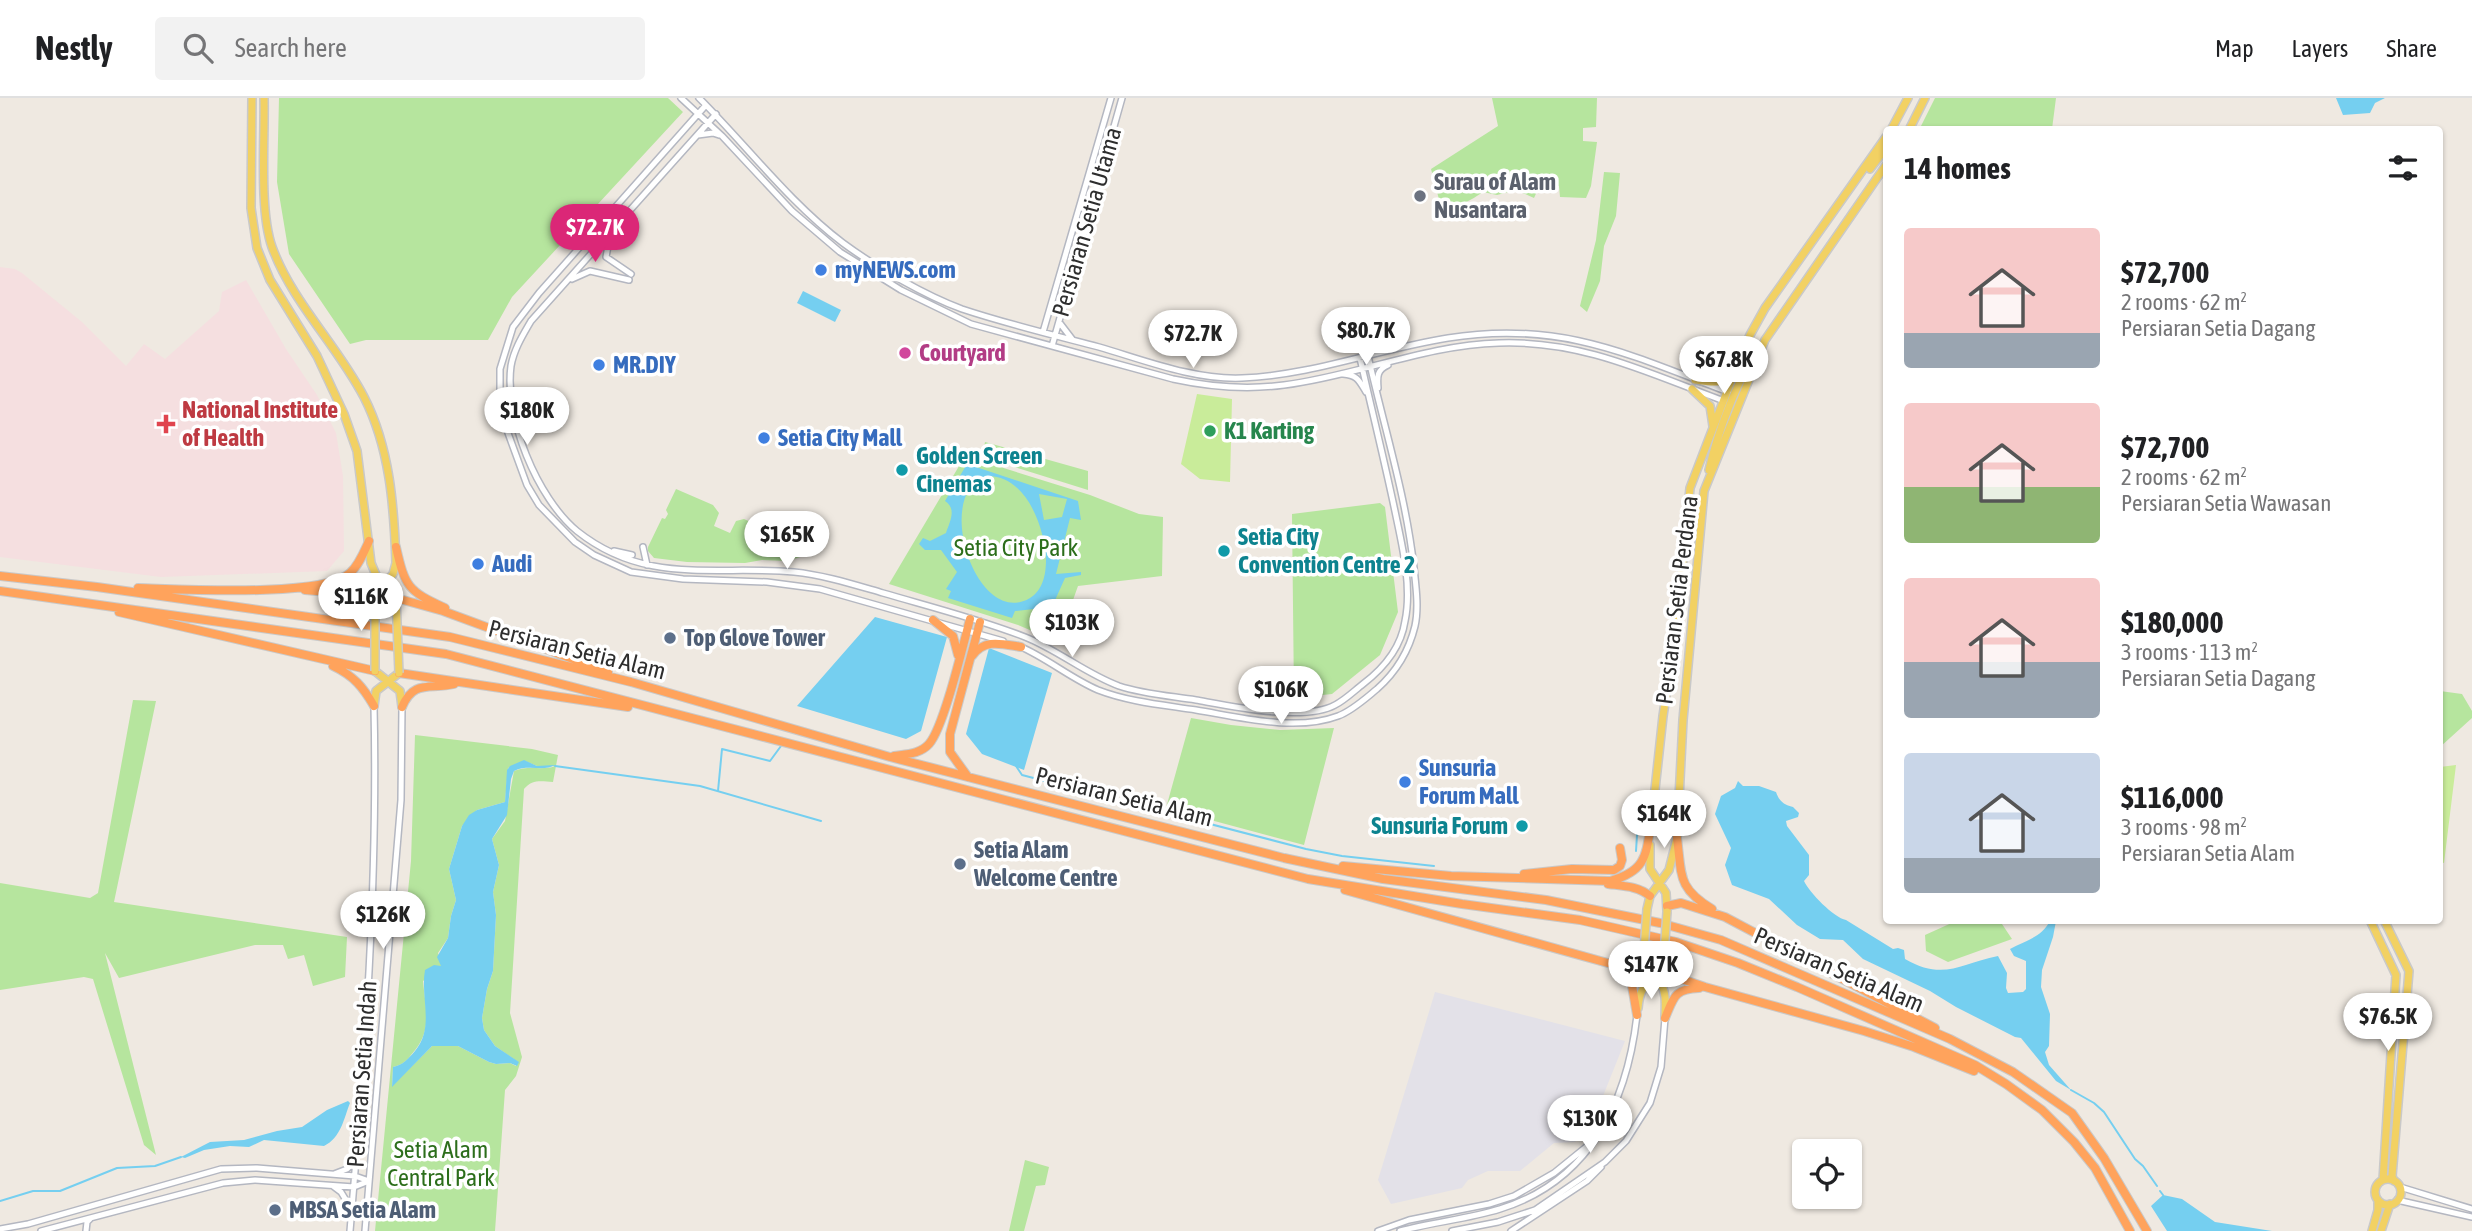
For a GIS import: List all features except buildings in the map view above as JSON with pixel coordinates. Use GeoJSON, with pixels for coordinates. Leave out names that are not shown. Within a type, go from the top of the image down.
{"type":"FeatureCollection","features":[{"type":"Feature","properties":{"kind":"highway"},"geometry":{"type":"LineString","coordinates":[[97,587],[193,589],[324,585],[350,573],[369,541]]}},
{"type":"Feature","properties":{"kind":"highway"},"geometry":{"type":"LineString","coordinates":[[396,547],[404,580],[419,596],[493,629],[631,682]]}},
{"type":"Feature","properties":{"kind":"highway","name":"Persiaran Setia Alam"},"geometry":{"type":"LineString","coordinates":[[0,574],[450,637],[631,682],[890,757],[1284,858],[1383,879],[1546,900],[1660,923],[1721,940],[1950,1039],[2013,1072],[2072,1113],[2104,1158],[2147,1231]]}},
{"type":"Feature","properties":{"kind":"highway"},"geometry":{"type":"LineString","coordinates":[[284,588],[374,596]]}},
{"type":"Feature","properties":{"kind":"highway","name":"Persiaran Setia Alam"},"geometry":{"type":"LineString","coordinates":[[0,591],[446,654],[1308,879],[1580,920],[1676,942],[1797,987],[1975,1065],[2006,1084],[2042,1110],[2074,1142],[2095,1168],[2130,1231]]}},
{"type":"Feature","properties":{"kind":"highway"},"geometry":{"type":"LineString","coordinates":[[396,598],[493,629]]}},
{"type":"Feature","properties":{"kind":"highway"},"geometry":{"type":"LineString","coordinates":[[69,601],[375,671]]}},
{"type":"Feature","properties":{"kind":"highway"},"geometry":{"type":"LineString","coordinates":[[890,757],[917,752],[929,744],[942,715],[970,619]]}},
{"type":"Feature","properties":{"kind":"highway"},"geometry":{"type":"LineString","coordinates":[[933,620],[953,636],[959,658]]}},
{"type":"Feature","properties":{"kind":"highway"},"geometry":{"type":"LineString","coordinates":[[968,777],[950,752],[950,734],[980,622]]}},
{"type":"Feature","properties":{"kind":"highway"},"geometry":{"type":"LineString","coordinates":[[970,658],[983,645],[993,643],[1021,647]]}},
{"type":"Feature","properties":{"kind":"highway"},"geometry":{"type":"LineString","coordinates":[[323,661],[347,672],[361,683],[374,706]]}},
{"type":"Feature","properties":{"kind":"highway"},"geometry":{"type":"LineString","coordinates":[[399,673],[534,691],[676,715]]}},
{"type":"Feature","properties":{"kind":"highway"},"geometry":{"type":"LineString","coordinates":[[402,707],[405,698],[415,689],[456,682]]}},
{"type":"Feature","properties":{"kind":"highway"},"geometry":{"type":"LineString","coordinates":[[1284,858],[1409,874],[1610,881],[1626,877],[1635,870],[1646,853],[1651,823]]}},
{"type":"Feature","properties":{"kind":"highway"},"geometry":{"type":"LineString","coordinates":[[1677,838],[1683,881],[1689,892],[1725,917],[1924,1021],[1950,1039]]}},
{"type":"Feature","properties":{"kind":"highway"},"geometry":{"type":"LineString","coordinates":[[1511,877],[1559,869],[1614,870],[1620,866],[1622,860],[1620,848]]}},
{"type":"Feature","properties":{"kind":"highway"},"geometry":{"type":"LineString","coordinates":[[1308,879],[1615,965],[1637,964],[1644,954]]}},
{"type":"Feature","properties":{"kind":"highway"},"geometry":{"type":"LineString","coordinates":[[1584,881],[1634,887],[1650,896]]}},
{"type":"Feature","properties":{"kind":"highway"},"geometry":{"type":"LineString","coordinates":[[1667,909],[1681,902],[1725,917]]}},
{"type":"Feature","properties":{"kind":"highway"},"geometry":{"type":"LineString","coordinates":[[1615,965],[1632,980],[1637,1015]]}},
{"type":"Feature","properties":{"kind":"highway"},"geometry":{"type":"LineString","coordinates":[[1663,967],[1673,976],[1705,987],[1914,1047],[2006,1084]]}},
{"type":"Feature","properties":{"kind":"highway"},"geometry":{"type":"LineString","coordinates":[[1665,1018],[1677,993],[1684,989],[1705,987]]}},
{"type":"Feature","properties":{"kind":"main road"},"geometry":{"type":"LineString","coordinates":[[250,98],[251,208],[257,248],[271,280],[317,356],[344,414],[357,451],[373,570],[396,598],[399,673],[376,691],[374,706]]}},
{"type":"Feature","properties":{"kind":"main road"},"geometry":{"type":"LineString","coordinates":[[264,98],[265,207],[271,244],[283,273],[363,396],[373,417],[387,466],[396,547],[395,569],[374,596],[375,671],[400,691],[402,707]]}},
{"type":"Feature","properties":{"kind":"main road"},"geometry":{"type":"LineString","coordinates":[[1893,126],[1909,98]]}},
{"type":"Feature","properties":{"kind":"main road"},"geometry":{"type":"LineString","coordinates":[[1898,126],[1909,98]]}},
{"type":"Feature","properties":{"kind":"main road"},"geometry":{"type":"LineString","coordinates":[[1911,126],[1925,98]]}},
{"type":"Feature","properties":{"kind":"main road"},"geometry":{"type":"LineString","coordinates":[[1728,400],[1736,368],[1765,308],[1883,141]]}},
{"type":"Feature","properties":{"kind":"main road"},"geometry":{"type":"LineString","coordinates":[[1851,187],[1864,176],[1883,152]]}},
{"type":"Feature","properties":{"kind":"main road","name":"Persiaran Setia Perdana"},"geometry":{"type":"LineString","coordinates":[[1650,896],[1670,870],[1677,838],[1683,720],[1704,491],[1765,340],[1883,171]]}},
{"type":"Feature","properties":{"kind":"main road"},"geometry":{"type":"LineString","coordinates":[[1704,491],[1728,400],[1765,340]]}},
{"type":"Feature","properties":{"kind":"main road"},"geometry":{"type":"LineString","coordinates":[[1695,380],[1723,382],[1736,368]]}},
{"type":"Feature","properties":{"kind":"main road"},"geometry":{"type":"LineString","coordinates":[[1692,389],[1710,406],[1713,430]]}},
{"type":"Feature","properties":{"kind":"main road","name":"Persiaran Setia Perdana"},"geometry":{"type":"LineString","coordinates":[[1667,909],[1666,893],[1650,869],[1651,823],[1677,621],[1690,488],[1728,400]]}},
{"type":"Feature","properties":{"kind":"main road"},"geometry":{"type":"LineString","coordinates":[[1650,896],[1644,954],[1646,965],[1664,992],[1665,1018]]}},
{"type":"Feature","properties":{"kind":"main road"},"geometry":{"type":"LineString","coordinates":[[1637,1015],[1639,992],[1663,967],[1667,909]]}},
{"type":"Feature","properties":{"kind":"main road"},"geometry":{"type":"LineString","coordinates":[[2372,924],[2396,975],[2383,1180],[2375,1189],[2378,1210],[2372,1231]]}},
{"type":"Feature","properties":{"kind":"main road"},"geometry":{"type":"LineString","coordinates":[[2386,924],[2409,971],[2394,1181]]}},
{"type":"Feature","properties":{"kind":"main road"},"geometry":{"type":"LineString","coordinates":[[2381,1231],[2400,1194],[2400,1188],[2394,1181],[2383,1180]]}},
{"type":"Feature","properties":{"kind":"main road"},"geometry":{"type":"LineString","coordinates":[[2378,1200],[2384,1204],[2394,1202]]}},
{"type":"Feature","properties":{"kind":"street"},"geometry":{"type":"LineString","coordinates":[[681,98],[722,136],[792,211],[840,252],[864,269],[928,305],[971,324],[1208,386],[1269,387],[1480,344],[1500,343],[1557,346],[1584,351],[1625,362],[1692,389],[1728,400]]}},
{"type":"Feature","properties":{"kind":"street"},"geometry":{"type":"LineString","coordinates":[[699,98],[799,204],[844,243],[906,282],[960,308],[1028,328],[1191,372],[1239,378],[1284,373],[1464,335],[1541,333],[1586,340],[1613,348],[1728,392]]}},
{"type":"Feature","properties":{"kind":"street","name":"Persiaran Setia Utama"},"geometry":{"type":"LineString","coordinates":[[1040,342],[1111,98]]}},
{"type":"Feature","properties":{"kind":"street","name":"Persiaran Setia Utama"},"geometry":{"type":"LineString","coordinates":[[1052,346],[1122,98]]}},
{"type":"Feature","properties":{"kind":"street"},"geometry":{"type":"LineString","coordinates":[[706,105],[539,293],[513,327],[500,369],[500,395],[508,433],[527,485],[538,505],[575,542],[594,555],[631,572],[683,579],[799,585],[933,620],[1021,647],[1096,689],[1125,698],[1266,722],[1322,720],[1339,716],[1361,702],[1390,677],[1415,626],[1417,597],[1412,550],[1399,482],[1368,356]]}},
{"type":"Feature","properties":{"kind":"street"},"geometry":{"type":"LineString","coordinates":[[688,126],[690,107]]}},
{"type":"Feature","properties":{"kind":"street"},"geometry":{"type":"LineString","coordinates":[[716,114],[531,321],[511,365],[510,391],[525,449],[543,493],[577,531],[607,550],[663,569],[794,572],[859,586],[1025,637],[1062,654],[1101,679],[1124,688],[1265,712],[1334,706],[1382,670],[1391,657],[1405,624],[1407,600],[1403,551],[1360,358]]}},
{"type":"Feature","properties":{"kind":"street"},"geometry":{"type":"LineString","coordinates":[[696,135],[713,133],[722,136]]}},
{"type":"Feature","properties":{"kind":"street"},"geometry":{"type":"LineString","coordinates":[[568,280],[590,271],[630,277],[607,257],[611,232]]}},
{"type":"Feature","properties":{"kind":"street"},"geometry":{"type":"LineString","coordinates":[[1028,328],[1046,320]]}},
{"type":"Feature","properties":{"kind":"street"},"geometry":{"type":"LineString","coordinates":[[1059,321],[1072,340]]}},
{"type":"Feature","properties":{"kind":"street"},"geometry":{"type":"LineString","coordinates":[[1379,399],[1379,370],[1408,358]]}},
{"type":"Feature","properties":{"kind":"street"},"geometry":{"type":"LineString","coordinates":[[1336,374],[1353,374],[1358,377],[1371,401]]}},
{"type":"Feature","properties":{"kind":"street"},"geometry":{"type":"LineString","coordinates":[[643,547],[647,565]]}},
{"type":"Feature","properties":{"kind":"street"},"geometry":{"type":"LineString","coordinates":[[607,550],[632,555]]}},
{"type":"Feature","properties":{"kind":"street","name":"Persiaran Setia Indah"},"geometry":{"type":"LineString","coordinates":[[350,1231],[364,1073],[376,814],[374,706]]}},
{"type":"Feature","properties":{"kind":"street","name":"Persiaran Setia Indah"},"geometry":{"type":"LineString","coordinates":[[366,1231],[401,800],[402,707]]}},
{"type":"Feature","properties":{"kind":"street"},"geometry":{"type":"LineString","coordinates":[[1400,1231],[1488,1213],[1526,1199],[1569,1172],[1587,1154],[1622,1090],[1634,1044],[1637,1015]]}},
{"type":"Feature","properties":{"kind":"street"},"geometry":{"type":"LineString","coordinates":[[1511,1231],[1587,1181],[1626,1141],[1650,1103],[1661,1067],[1665,1018]]}},
{"type":"Feature","properties":{"kind":"street"},"geometry":{"type":"LineString","coordinates":[[1378,1231],[1409,1220],[1489,1204],[1514,1196],[1554,1174],[1595,1139]]}},
{"type":"Feature","properties":{"kind":"street"},"geometry":{"type":"LineString","coordinates":[[331,1175],[353,1165],[356,1158]]}},
{"type":"Feature","properties":{"kind":"street"},"geometry":{"type":"LineString","coordinates":[[1452,1231],[1498,1222],[1535,1210],[1605,1162]]}},
{"type":"Feature","properties":{"kind":"street"},"geometry":{"type":"LineString","coordinates":[[0,1229],[28,1224],[221,1169],[257,1168],[355,1176],[369,1181]]}},
{"type":"Feature","properties":{"kind":"street"},"geometry":{"type":"LineString","coordinates":[[41,1231],[223,1182],[255,1180],[354,1186],[369,1181]]}},
{"type":"Feature","properties":{"kind":"street"},"geometry":{"type":"LineString","coordinates":[[330,1185],[341,1192],[352,1210]]}},
{"type":"Feature","properties":{"kind":"street"},"geometry":{"type":"LineString","coordinates":[[2400,1188],[2472,1209]]}},
{"type":"Feature","properties":{"kind":"street"},"geometry":{"type":"LineString","coordinates":[[2394,1202],[2472,1217]]}},
{"type":"Feature","properties":{"kind":"street"},"geometry":{"type":"LineString","coordinates":[[86,1231],[87,1222],[96,1216]]}},
{"type":"Feature","properties":{"kind":"shaded area","name":"National Institute of Health"},"geometry":{"type":"Polygon","coordinates":[[[0,267],[22,273],[82,322],[126,366],[144,344],[165,359],[219,311],[222,292],[246,280],[286,349],[317,395],[336,433],[343,476],[344,551],[327,571],[161,577],[0,557],[0,267]]]}},
{"type":"Feature","properties":{"kind":"shaded area"},"geometry":{"type":"Polygon","coordinates":[[[1435,992],[1625,1041],[1597,1111],[1575,1142],[1554,1143],[1520,1171],[1488,1171],[1468,1180],[1462,1188],[1391,1204],[1378,1180],[1435,992]]]}},
{"type":"Feature","properties":{"kind":"green space"},"geometry":{"type":"Polygon","coordinates":[[[279,98],[668,98],[683,112],[512,297],[488,340],[366,340],[350,344],[289,254],[277,182],[279,98]]]}},
{"type":"Feature","properties":{"kind":"green space"},"geometry":{"type":"Polygon","coordinates":[[[1492,98],[1597,98],[1596,127],[1583,128],[1583,141],[1597,142],[1591,186],[1586,198],[1560,197],[1559,186],[1540,185],[1534,198],[1516,190],[1497,195],[1483,192],[1463,203],[1441,207],[1431,169],[1498,126],[1492,98]]]}},
{"type":"Feature","properties":{"kind":"green space"},"geometry":{"type":"Polygon","coordinates":[[[1935,98],[2056,98],[2052,126],[1921,126],[1935,98]]]}},
{"type":"Feature","properties":{"kind":"green space"},"geometry":{"type":"Polygon","coordinates":[[[1604,172],[1620,173],[1616,216],[1604,246],[1600,281],[1587,312],[1580,306],[1596,240],[1604,172]]]}},
{"type":"Feature","properties":{"kind":"green space","name":"K1 Karting"},"geometry":{"type":"Polygon","coordinates":[[[1197,394],[1232,399],[1230,482],[1200,479],[1181,464],[1197,394]]]}},
{"type":"Feature","properties":{"kind":"green space"},"geometry":{"type":"Polygon","coordinates":[[[985,442],[1088,471],[1088,490],[982,457],[985,442]]]}},
{"type":"Feature","properties":{"kind":"green space","name":"Setia City Park"},"geometry":{"type":"Polygon","coordinates":[[[965,456],[1090,495],[1139,514],[1163,517],[1162,576],[1078,586],[1058,642],[1018,625],[889,584],[965,456]]]}},
{"type":"Feature","properties":{"kind":"green space"},"geometry":{"type":"Polygon","coordinates":[[[676,489],[713,505],[719,513],[714,526],[730,533],[736,521],[744,519],[815,552],[788,561],[762,560],[745,563],[687,562],[654,558],[648,547],[662,518],[665,519],[668,514],[666,510],[676,489]]]}},
{"type":"Feature","properties":{"kind":"green space"},"geometry":{"type":"Polygon","coordinates":[[[1380,503],[1385,507],[1398,612],[1380,655],[1332,694],[1294,698],[1292,514],[1380,503]]]}},
{"type":"Feature","properties":{"kind":"green space"},"geometry":{"type":"Polygon","coordinates":[[[2443,691],[2462,694],[2472,711],[2472,718],[2443,744],[2443,691]]]}},
{"type":"Feature","properties":{"kind":"green space"},"geometry":{"type":"Polygon","coordinates":[[[133,700],[156,701],[114,902],[347,937],[345,977],[313,986],[304,955],[288,959],[283,945],[255,945],[119,978],[105,953],[156,1155],[144,1145],[93,979],[84,977],[0,990],[0,883],[90,898],[98,893],[133,700]]]}},
{"type":"Feature","properties":{"kind":"green space"},"geometry":{"type":"Polygon","coordinates":[[[1191,718],[1280,730],[1334,728],[1304,845],[1166,808],[1191,718]]]}},
{"type":"Feature","properties":{"kind":"green space","name":"Setia Alam Central Park"},"geometry":{"type":"Polygon","coordinates":[[[415,735],[532,749],[558,755],[553,782],[534,782],[524,789],[510,1013],[522,1057],[516,1076],[505,1090],[495,1231],[375,1231],[411,861],[415,735]],[[525,761],[508,768],[505,802],[477,810],[462,826],[449,869],[456,900],[448,938],[438,953],[443,967],[423,981],[426,1021],[423,1038],[403,1063],[393,1067],[392,1086],[432,1046],[458,1046],[496,1064],[510,1063],[516,1066],[518,1062],[495,1046],[484,1030],[482,1018],[493,971],[496,915],[493,892],[499,865],[492,839],[505,821],[514,771],[555,766],[537,766],[525,761]]]}},
{"type":"Feature","properties":{"kind":"green space"},"geometry":{"type":"Polygon","coordinates":[[[2456,765],[2444,863],[2443,863],[2443,767],[2456,765]]]}},
{"type":"Feature","properties":{"kind":"green space"},"geometry":{"type":"Polygon","coordinates":[[[1949,924],[2002,924],[2012,939],[1948,962],[1926,951],[1925,935],[1949,924]]]}},
{"type":"Feature","properties":{"kind":"green space"},"geometry":{"type":"Polygon","coordinates":[[[1025,1160],[1049,1167],[1045,1185],[1036,1186],[1024,1231],[1009,1231],[1025,1160]]]}},
{"type":"Feature","properties":{"kind":"water"},"geometry":{"type":"Polygon","coordinates":[[[2336,98],[2385,98],[2375,103],[2370,113],[2343,115],[2336,98]]]}},
{"type":"Feature","properties":{"kind":"water"},"geometry":{"type":"Polygon","coordinates":[[[803,291],[841,310],[835,322],[797,303],[803,291]]]}},
{"type":"Feature","properties":{"kind":"water"},"geometry":{"type":"Polygon","coordinates":[[[967,464],[1078,501],[1081,520],[1070,518],[1056,574],[1081,572],[1081,575],[1065,578],[1052,607],[1015,611],[1012,618],[948,598],[951,591],[946,589],[957,572],[941,550],[925,550],[919,544],[923,538],[930,541],[946,533],[952,511],[945,501],[967,464]],[[986,476],[970,488],[963,507],[962,531],[968,556],[979,578],[993,595],[1011,603],[1030,598],[1041,586],[1046,565],[1045,547],[1037,519],[1031,505],[1012,484],[1000,478],[986,476]],[[1039,494],[1044,520],[1062,517],[1067,499],[1039,494]]]}},
{"type":"Feature","properties":{"kind":"water"},"geometry":{"type":"Polygon","coordinates":[[[875,617],[947,637],[921,731],[906,739],[797,706],[875,617]]]}},
{"type":"Feature","properties":{"kind":"water"},"geometry":{"type":"Polygon","coordinates":[[[989,648],[1052,673],[1024,770],[982,754],[966,734],[989,648]]]}},
{"type":"Feature","properties":{"kind":"water"},"geometry":{"type":"Polygon","coordinates":[[[524,760],[537,766],[555,765],[514,771],[507,815],[492,839],[499,865],[493,892],[496,915],[493,971],[482,1018],[484,1030],[495,1046],[519,1062],[517,1066],[510,1063],[496,1064],[458,1046],[432,1046],[392,1087],[393,1067],[403,1063],[412,1054],[421,1042],[424,1032],[425,970],[434,965],[441,966],[437,957],[448,938],[456,900],[449,869],[462,826],[469,815],[477,810],[505,802],[507,770],[524,760]]]}},
{"type":"Feature","properties":{"kind":"water"},"geometry":{"type":"Polygon","coordinates":[[[1738,781],[1743,786],[1759,786],[1776,792],[1782,802],[1793,807],[1799,813],[1798,817],[1786,821],[1787,826],[1809,855],[1809,875],[1804,881],[1811,891],[1835,915],[1893,949],[1904,950],[1905,959],[1918,966],[1952,969],[1998,956],[2007,973],[2008,993],[2023,992],[2026,989],[2026,961],[2014,956],[2010,949],[2038,935],[2048,924],[2055,924],[2042,970],[2041,987],[2050,1014],[2049,1046],[2045,1052],[2049,1065],[2071,1090],[2056,1081],[2021,1038],[1863,959],[1843,940],[1820,939],[1797,925],[1769,899],[1732,885],[1725,865],[1731,848],[1715,814],[1721,796],[1735,788],[1738,781]]]}},
{"type":"Feature","properties":{"kind":"water"},"geometry":{"type":"Polygon","coordinates":[[[348,1101],[350,1103],[338,1133],[324,1146],[264,1140],[249,1147],[230,1146],[181,1157],[210,1142],[244,1140],[302,1127],[327,1110],[348,1101]]]}},
{"type":"Feature","properties":{"kind":"water"},"geometry":{"type":"Polygon","coordinates":[[[2163,1195],[2182,1199],[2215,1222],[2272,1231],[2167,1231],[2151,1206],[2163,1195]]]}},
{"type":"Feature","properties":{"kind":"waterway"},"geometry":{"type":"LineString","coordinates":[[718,791],[722,749],[770,761],[781,746]]}},
{"type":"Feature","properties":{"kind":"waterway"},"geometry":{"type":"LineString","coordinates":[[555,766],[700,786],[821,821]]}},
{"type":"Feature","properties":{"kind":"waterway"},"geometry":{"type":"LineString","coordinates":[[1016,766],[1022,775],[1306,849],[1342,856],[1434,866]]}},
{"type":"Feature","properties":{"kind":"waterway"},"geometry":{"type":"LineString","coordinates":[[1636,851],[1639,803]]}},
{"type":"Feature","properties":{"kind":"waterway"},"geometry":{"type":"LineString","coordinates":[[2071,1090],[2104,1112],[2135,1159],[2157,1186]]}},
{"type":"Feature","properties":{"kind":"waterway"},"geometry":{"type":"LineString","coordinates":[[0,1201],[33,1191],[60,1191],[117,1168],[155,1166],[181,1157]]}},
{"type":"Feature","properties":{"kind":"waterway"},"geometry":{"type":"LineString","coordinates":[[2160,1191],[2163,1195]]}},
{"type":"Feature","properties":{"kind":"place","name":"Surau of Alam Nusantara"},"geometry":{"type":"Point","coordinates":[1420,196]}},
{"type":"Feature","properties":{"kind":"place","name":"myNEWS.com"},"geometry":{"type":"Point","coordinates":[821,270]}},
{"type":"Feature","properties":{"kind":"place","name":"Courtyard"},"geometry":{"type":"Point","coordinates":[905,353]}},
{"type":"Feature","properties":{"kind":"place","name":"MR.DIY"},"geometry":{"type":"Point","coordinates":[599,365]}},
{"type":"Feature","properties":{"kind":"place","name":"National Institute of Health"},"geometry":{"type":"Point","coordinates":[166,424]}},
{"type":"Feature","properties":{"kind":"place","name":"K1 Karting"},"geometry":{"type":"Point","coordinates":[1210,431]}},
{"type":"Feature","properties":{"kind":"place","name":"Setia City Mall"},"geometry":{"type":"Point","coordinates":[764,438]}},
{"type":"Feature","properties":{"kind":"place","name":"Golden Screen Cinemas"},"geometry":{"type":"Point","coordinates":[902,470]}},
{"type":"Feature","properties":{"kind":"place","name":"Setia City Convention Centre 2"},"geometry":{"type":"Point","coordinates":[1224,551]}},
{"type":"Feature","properties":{"kind":"place","name":"Audi"},"geometry":{"type":"Point","coordinates":[478,564]}},
{"type":"Feature","properties":{"kind":"place","name":"Top Glove Tower"},"geometry":{"type":"Point","coordinates":[670,638]}},
{"type":"Feature","properties":{"kind":"place","name":"Sunsuria Forum Mall"},"geometry":{"type":"Point","coordinates":[1405,782]}},
{"type":"Feature","properties":{"kind":"place","name":"Sunsuria Forum"},"geometry":{"type":"Point","coordinates":[1522,826]}},
{"type":"Feature","properties":{"kind":"place","name":"Setia Alam Welcome Centre"},"geometry":{"type":"Point","coordinates":[960,864]}},
{"type":"Feature","properties":{"kind":"place","name":"MBSA Setia Alam"},"geometry":{"type":"Point","coordinates":[275,1210]}}]}
